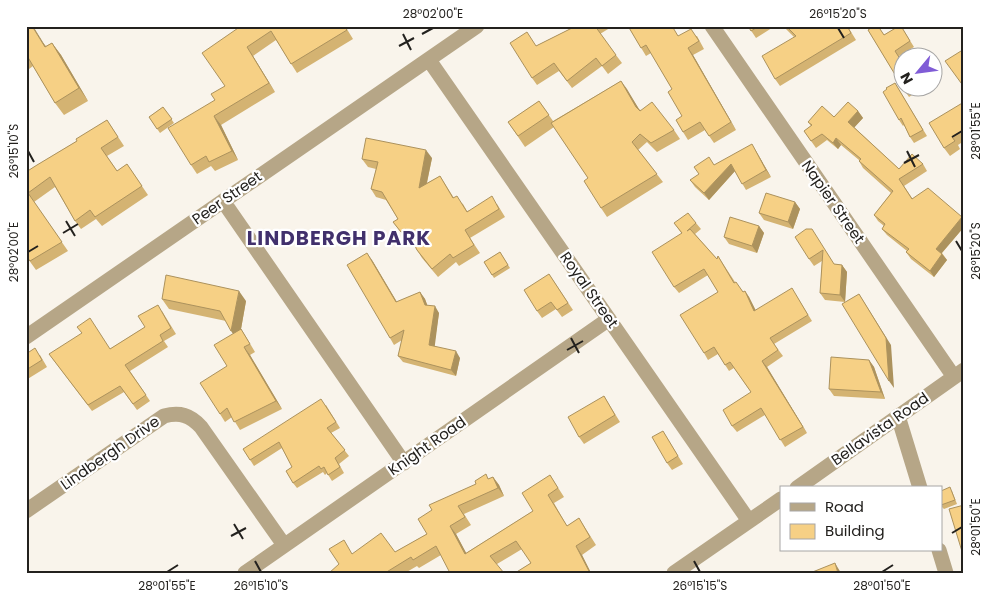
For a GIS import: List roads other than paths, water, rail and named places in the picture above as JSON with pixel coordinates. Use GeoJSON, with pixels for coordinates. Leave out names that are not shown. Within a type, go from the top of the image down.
{"type":"FeatureCollection","features":[{"type":"Feature","properties":{"kind":"street","name":"Peer Street"},"geometry":{"type":"LineString","coordinates":[[26,337],[476,26]]}},
{"type":"Feature","properties":{"kind":"street","name":"Napier Street"},"geometry":{"type":"LineString","coordinates":[[712,26],[959,374]]}},
{"type":"Feature","properties":{"kind":"street","name":"Royal Street"},"geometry":{"type":"LineString","coordinates":[[429,60],[749,521]]}},
{"type":"Feature","properties":{"kind":"street"},"geometry":{"type":"LineString","coordinates":[[224,201],[404,463]]}},
{"type":"Feature","properties":{"kind":"street","name":"Knight Road"},"geometry":{"type":"LineString","coordinates":[[245,573],[609,319]]}},
{"type":"Feature","properties":{"kind":"street","name":"Bellavista Road"},"geometry":{"type":"LineString","coordinates":[[800,486],[959,374]]}},
{"type":"Feature","properties":{"kind":"street","name":"Lindbergh Drive"},"geometry":{"type":"LineString","coordinates":[[26,511],[164,416],[174,413],[183,414],[193,418],[201,427],[284,546]]}},
{"type":"Feature","properties":{"kind":"street"},"geometry":{"type":"LineString","coordinates":[[898,416],[919,486]]}},
{"type":"Feature","properties":{"kind":"street"},"geometry":{"type":"LineString","coordinates":[[674,573],[780,500]]}},
{"type":"Feature","properties":{"kind":"street"},"geometry":{"type":"LineString","coordinates":[[940,552],[946,573]]}},
{"type":"Feature","properties":{"kind":"district","name":"LINDBERGH PARK"},"geometry":{"type":"Point","coordinates":[339,238]}}]}
